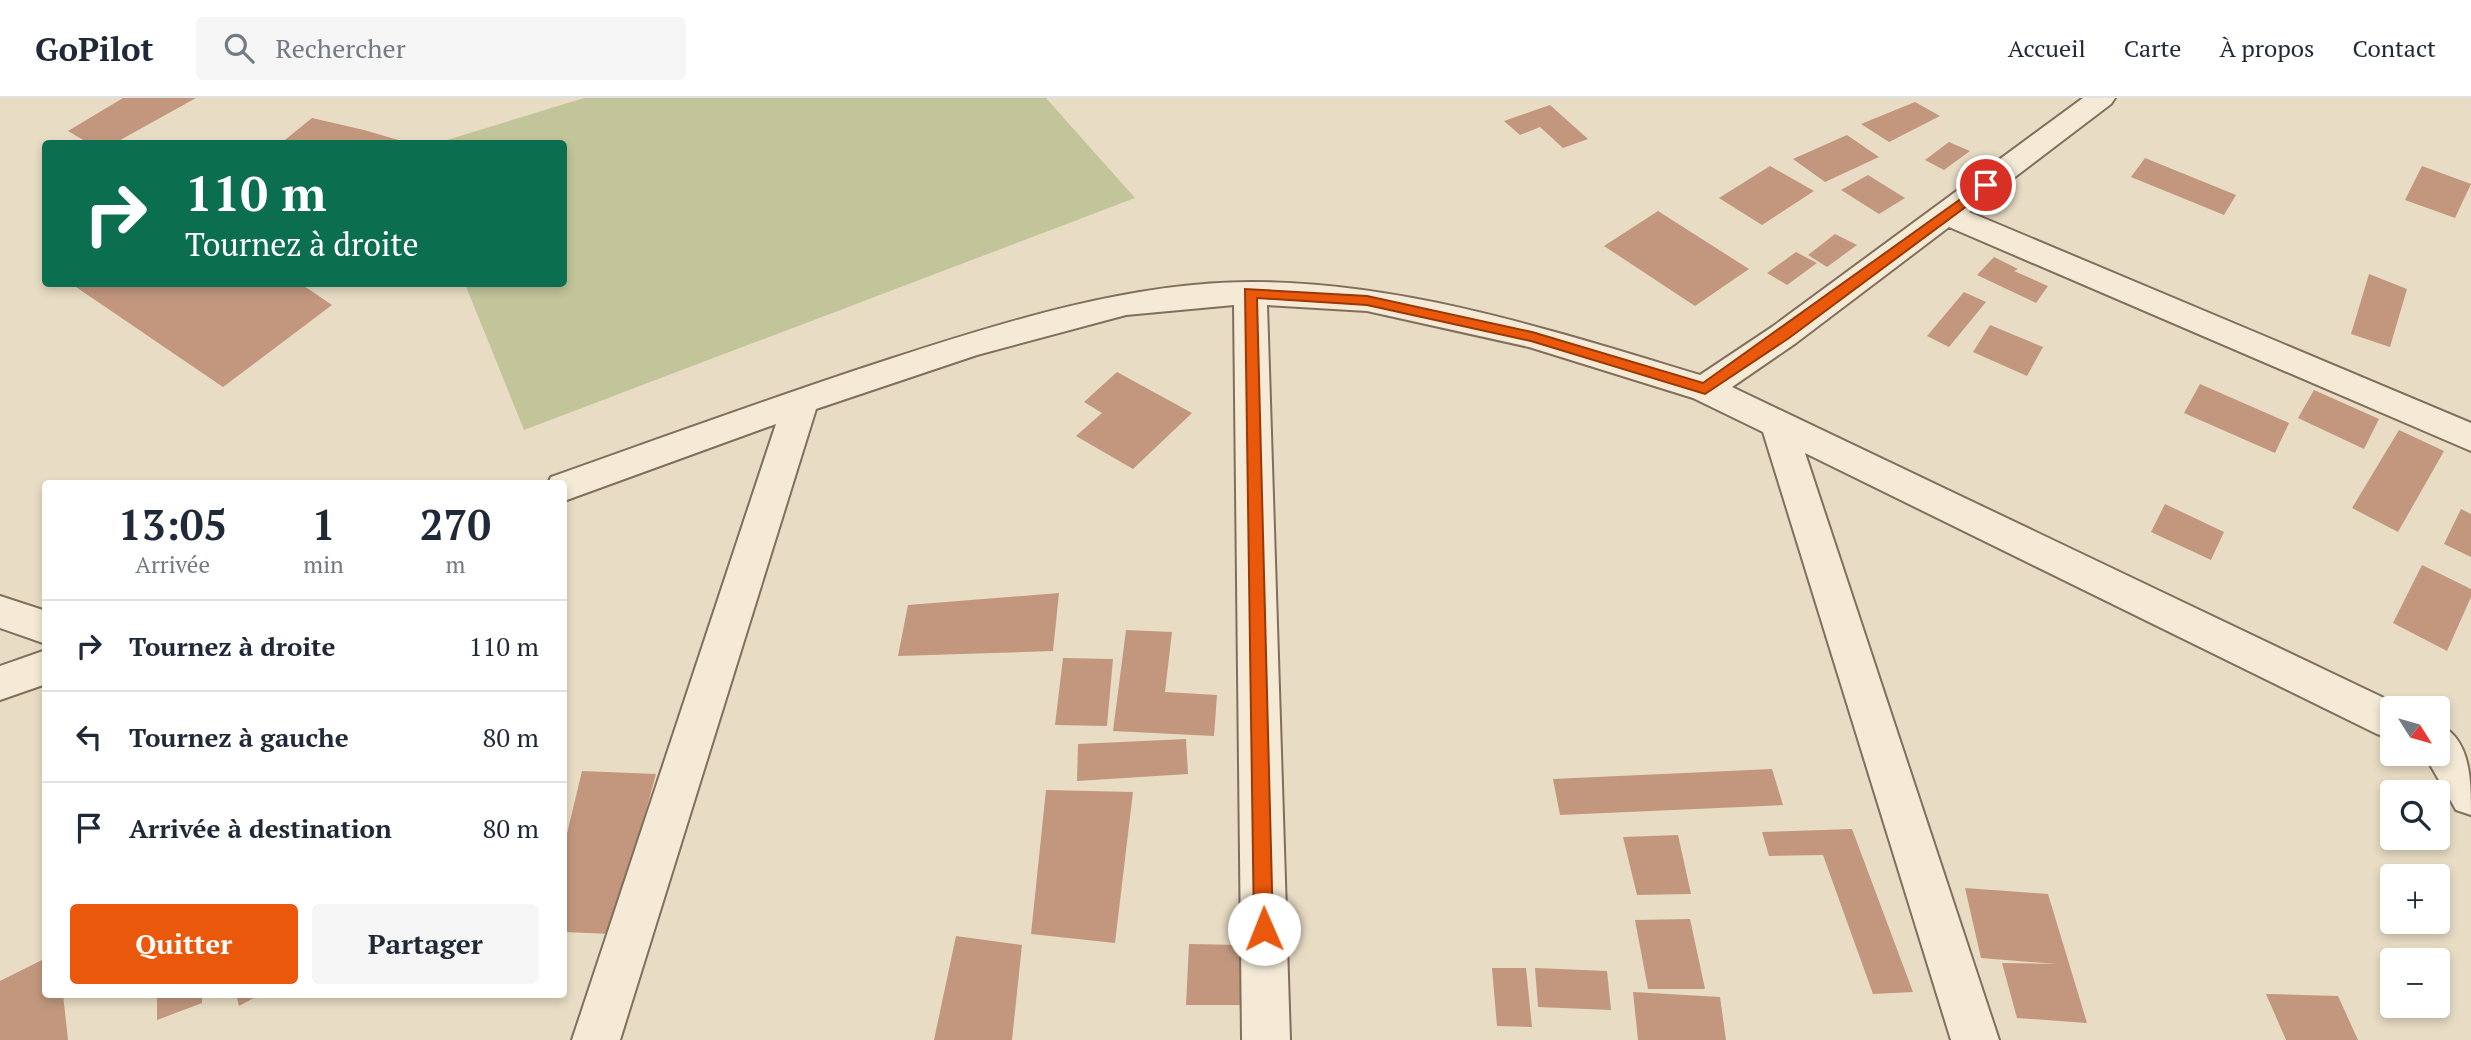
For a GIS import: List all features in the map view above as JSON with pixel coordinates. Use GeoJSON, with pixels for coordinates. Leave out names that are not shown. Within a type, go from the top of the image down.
{"type":"FeatureCollection","features":[{"type":"Feature","properties":{"kind":"street"},"geometry":{"type":"LineString","coordinates":[[2060,98],[2093,105]]}},
{"type":"Feature","properties":{"kind":"street"},"geometry":{"type":"LineString","coordinates":[[1705,389],[1784,335],[2093,105]]}},
{"type":"Feature","properties":{"kind":"street"},"geometry":{"type":"LineString","coordinates":[[1947,214],[2471,438]]}},
{"type":"Feature","properties":{"kind":"street"},"geometry":{"type":"LineString","coordinates":[[1250,293],[1266,1040]]}},
{"type":"Feature","properties":{"kind":"street"},"geometry":{"type":"LineString","coordinates":[[567,486],[801,401],[969,345],[1126,304],[1250,293],[1367,300],[1532,336],[1705,389],[2380,715]]}},
{"type":"Feature","properties":{"kind":"street"},"geometry":{"type":"LineString","coordinates":[[589,1036],[801,401]]}},
{"type":"Feature","properties":{"kind":"street"},"geometry":{"type":"LineString","coordinates":[[1778,425],[1975,1040]]}},
{"type":"Feature","properties":{"kind":"street"},"geometry":{"type":"LineString","coordinates":[[0,612],[42,627]]}},
{"type":"Feature","properties":{"kind":"street"},"geometry":{"type":"LineString","coordinates":[[0,683],[42,668]]}},
{"type":"Feature","properties":{"kind":"street"},"geometry":{"type":"LineString","coordinates":[[2450,749],[2471,796]]}},
{"type":"Feature","properties":{"kind":"green space"},"geometry":{"type":"Polygon","coordinates":[[[584,98],[1046,98],[1135,198],[524,430],[466,287],[567,287],[567,140],[447,140],[584,98]]]}},
{"type":"Feature","properties":{"kind":"building"},"geometry":{"type":"Polygon","coordinates":[[[123,98],[196,98],[120,140],[83,140],[68,131],[123,98]]]}},
{"type":"Feature","properties":{"kind":"building"},"geometry":{"type":"Polygon","coordinates":[[[1915,102],[1940,116],[1889,142],[1861,124],[1915,102]]]}},
{"type":"Feature","properties":{"kind":"building"},"geometry":{"type":"Polygon","coordinates":[[[1550,105],[1588,139],[1563,148],[1540,127],[1520,135],[1504,121],[1550,105]]]}},
{"type":"Feature","properties":{"kind":"building"},"geometry":{"type":"Polygon","coordinates":[[[312,118],[398,140],[285,140],[312,118]]]}},
{"type":"Feature","properties":{"kind":"building"},"geometry":{"type":"Polygon","coordinates":[[[1847,135],[1879,157],[1825,182],[1793,159],[1847,135]]]}},
{"type":"Feature","properties":{"kind":"building"},"geometry":{"type":"Polygon","coordinates":[[[1949,142],[1970,151],[1944,170],[1925,160],[1949,142]]]}},
{"type":"Feature","properties":{"kind":"building"},"geometry":{"type":"Polygon","coordinates":[[[2145,158],[2236,195],[2224,215],[2131,177],[2145,158]]]}},
{"type":"Feature","properties":{"kind":"building"},"geometry":{"type":"Polygon","coordinates":[[[1770,166],[1814,191],[1762,225],[1719,198],[1770,166]]]}},
{"type":"Feature","properties":{"kind":"building"},"geometry":{"type":"Polygon","coordinates":[[[2422,166],[2471,184],[2455,218],[2405,200],[2422,166]]]}},
{"type":"Feature","properties":{"kind":"building"},"geometry":{"type":"Polygon","coordinates":[[[1868,175],[1905,198],[1879,214],[1841,190],[1868,175]]]}},
{"type":"Feature","properties":{"kind":"building"},"geometry":{"type":"Polygon","coordinates":[[[1658,211],[1749,269],[1695,306],[1604,246],[1658,211]]]}},
{"type":"Feature","properties":{"kind":"building"},"geometry":{"type":"Polygon","coordinates":[[[1835,234],[1857,245],[1827,267],[1808,255],[1835,234]]]}},
{"type":"Feature","properties":{"kind":"building"},"geometry":{"type":"Polygon","coordinates":[[[1796,252],[1817,263],[1787,285],[1767,273],[1796,252]]]}},
{"type":"Feature","properties":{"kind":"building"},"geometry":{"type":"Polygon","coordinates":[[[1994,257],[2018,269],[2014,271],[2048,286],[2036,303],[1977,275],[1994,257]]]}},
{"type":"Feature","properties":{"kind":"building"},"geometry":{"type":"Polygon","coordinates":[[[2369,274],[2407,289],[2390,347],[2351,334],[2369,274]]]}},
{"type":"Feature","properties":{"kind":"building"},"geometry":{"type":"Polygon","coordinates":[[[76,287],[305,287],[332,305],[223,387],[76,287]]]}},
{"type":"Feature","properties":{"kind":"building"},"geometry":{"type":"Polygon","coordinates":[[[1964,292],[1986,302],[1949,347],[1927,336],[1964,292]]]}},
{"type":"Feature","properties":{"kind":"building"},"geometry":{"type":"Polygon","coordinates":[[[1990,325],[2043,347],[2027,376],[1973,352],[1990,325]]]}},
{"type":"Feature","properties":{"kind":"building"},"geometry":{"type":"Polygon","coordinates":[[[1117,372],[1192,413],[1133,469],[1076,436],[1102,413],[1084,402],[1117,372]]]}},
{"type":"Feature","properties":{"kind":"building"},"geometry":{"type":"Polygon","coordinates":[[[2200,384],[2289,423],[2275,453],[2184,413],[2200,384]]]}},
{"type":"Feature","properties":{"kind":"building"},"geometry":{"type":"Polygon","coordinates":[[[2314,390],[2379,419],[2364,449],[2298,418],[2314,390]]]}},
{"type":"Feature","properties":{"kind":"building"},"geometry":{"type":"Polygon","coordinates":[[[2399,430],[2444,451],[2398,532],[2352,508],[2399,430]]]}},
{"type":"Feature","properties":{"kind":"building"},"geometry":{"type":"Polygon","coordinates":[[[2165,504],[2224,532],[2211,560],[2151,532],[2165,504]]]}},
{"type":"Feature","properties":{"kind":"building"},"geometry":{"type":"Polygon","coordinates":[[[2461,509],[2471,514],[2471,557],[2444,544],[2461,509]]]}},
{"type":"Feature","properties":{"kind":"building"},"geometry":{"type":"Polygon","coordinates":[[[2422,565],[2471,589],[2471,597],[2447,651],[2393,623],[2422,565]]]}},
{"type":"Feature","properties":{"kind":"building"},"geometry":{"type":"Polygon","coordinates":[[[1059,593],[1053,651],[898,656],[908,605],[1059,593]]]}},
{"type":"Feature","properties":{"kind":"building"},"geometry":{"type":"Polygon","coordinates":[[[1126,630],[1172,632],[1165,692],[1217,695],[1214,736],[1113,731],[1126,630]]]}},
{"type":"Feature","properties":{"kind":"building"},"geometry":{"type":"Polygon","coordinates":[[[1063,658],[1113,659],[1107,726],[1055,725],[1063,658]]]}},
{"type":"Feature","properties":{"kind":"building"},"geometry":{"type":"Polygon","coordinates":[[[1186,739],[1188,774],[1077,781],[1078,744],[1186,739]]]}},
{"type":"Feature","properties":{"kind":"building"},"geometry":{"type":"Polygon","coordinates":[[[1772,769],[1783,805],[1560,815],[1553,779],[1772,769]]]}},
{"type":"Feature","properties":{"kind":"building"},"geometry":{"type":"Polygon","coordinates":[[[582,771],[656,774],[612,934],[567,932],[567,834],[582,771]]]}},
{"type":"Feature","properties":{"kind":"building"},"geometry":{"type":"Polygon","coordinates":[[[1046,790],[1133,792],[1115,943],[1031,934],[1046,790]]]}},
{"type":"Feature","properties":{"kind":"building"},"geometry":{"type":"Polygon","coordinates":[[[1852,829],[1913,992],[1873,994],[1823,855],[1769,856],[1762,832],[1852,829]]]}},
{"type":"Feature","properties":{"kind":"building"},"geometry":{"type":"Polygon","coordinates":[[[1678,835],[1691,894],[1637,895],[1623,837],[1678,835]]]}},
{"type":"Feature","properties":{"kind":"building"},"geometry":{"type":"Polygon","coordinates":[[[1965,888],[2048,894],[2087,1023],[2017,1018],[2002,963],[2057,964],[1981,958],[1965,888]]]}},
{"type":"Feature","properties":{"kind":"building"},"geometry":{"type":"Polygon","coordinates":[[[1690,919],[1705,989],[1648,989],[1635,920],[1690,919]]]}},
{"type":"Feature","properties":{"kind":"building"},"geometry":{"type":"Polygon","coordinates":[[[956,936],[1022,945],[1012,1040],[934,1040],[956,936]]]}},
{"type":"Feature","properties":{"kind":"building"},"geometry":{"type":"Polygon","coordinates":[[[1189,944],[1242,945],[1242,1005],[1186,1005],[1189,944]]]}},
{"type":"Feature","properties":{"kind":"building"},"geometry":{"type":"Polygon","coordinates":[[[42,960],[42,998],[63,998],[68,1040],[0,1040],[0,981],[42,960]]]}},
{"type":"Feature","properties":{"kind":"building"},"geometry":{"type":"Polygon","coordinates":[[[1492,968],[1526,968],[1532,1027],[1497,1026],[1492,968]]]}},
{"type":"Feature","properties":{"kind":"building"},"geometry":{"type":"Polygon","coordinates":[[[1535,968],[1607,971],[1611,1010],[1538,1007],[1535,968]]]}},
{"type":"Feature","properties":{"kind":"building"},"geometry":{"type":"Polygon","coordinates":[[[1633,992],[1720,997],[1726,1040],[1638,1040],[1633,992]]]}},
{"type":"Feature","properties":{"kind":"building"},"geometry":{"type":"Polygon","coordinates":[[[2266,994],[2338,996],[2358,1040],[2286,1040],[2266,994]]]}},
{"type":"Feature","properties":{"kind":"building"},"geometry":{"type":"Polygon","coordinates":[[[157,998],[202,998],[202,1003],[157,1020],[157,998]]]}},
{"type":"Feature","properties":{"kind":"building"},"geometry":{"type":"Polygon","coordinates":[[[237,998],[254,998],[239,1006],[237,998]]]}},
{"type":"Feature","properties":{"kind":"route"},"geometry":{"type":"LineString","coordinates":[[1264,929],[1250,293],[1367,300],[1532,336],[1705,389],[1784,335],[1986,185]]}}]}
